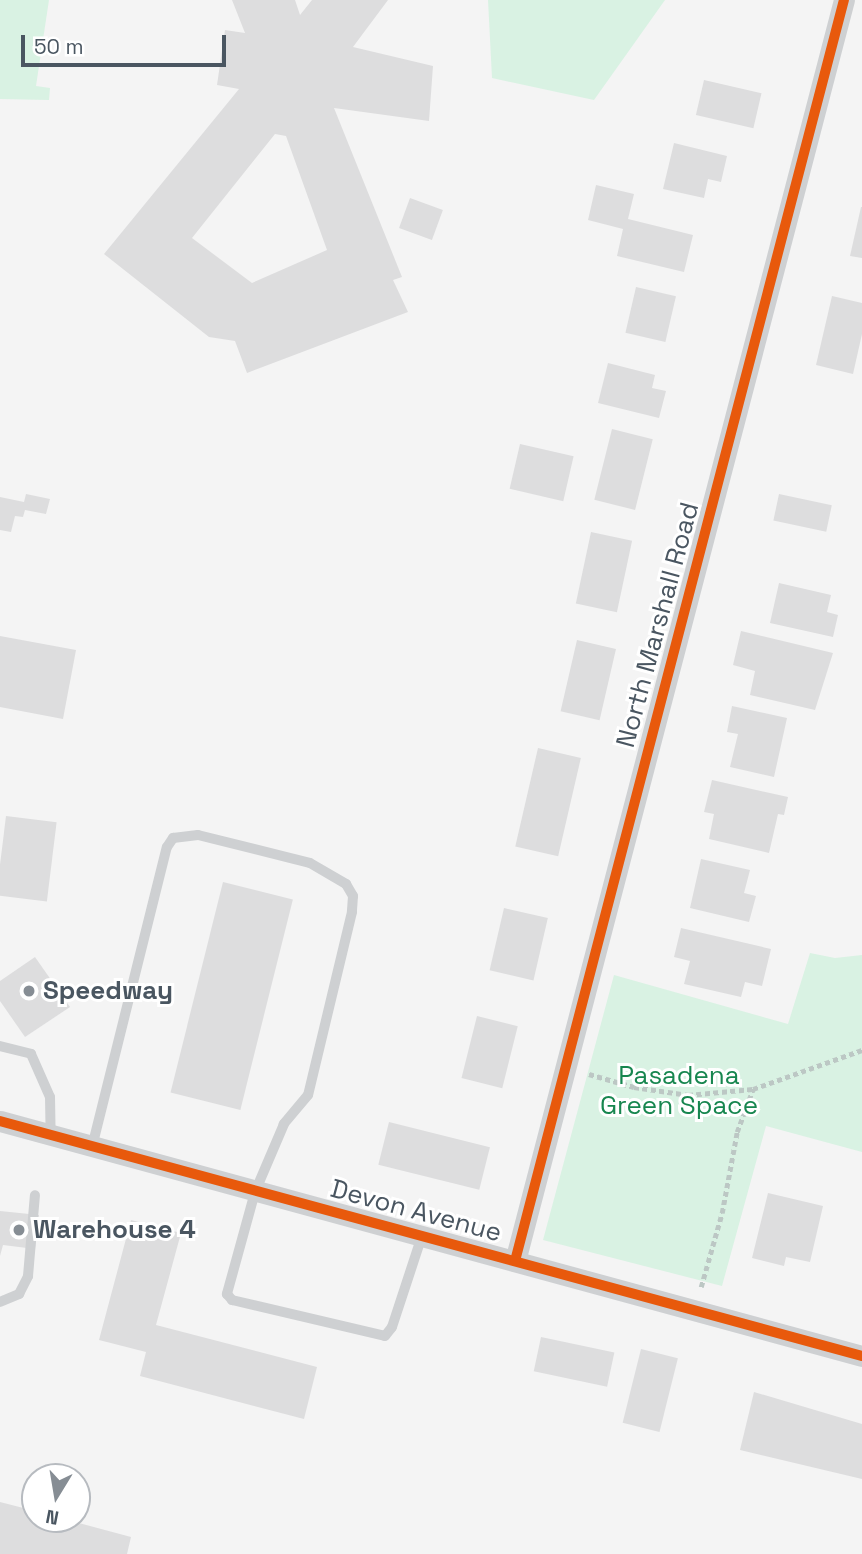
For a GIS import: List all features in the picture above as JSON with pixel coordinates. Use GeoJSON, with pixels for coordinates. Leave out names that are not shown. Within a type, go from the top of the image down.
{"type":"FeatureCollection","features":[{"type":"Feature","properties":{"kind":"street","name":"North Marshall Road"},"geometry":{"type":"LineString","coordinates":[[515,1261],[844,0]]}},
{"type":"Feature","properties":{"kind":"street","name":"Devon Avenue"},"geometry":{"type":"LineString","coordinates":[[0,1121],[862,1356]]}},
{"type":"Feature","properties":{"kind":"lane"},"geometry":{"type":"LineString","coordinates":[[92,1147],[167,847],[173,838],[198,835],[310,863],[346,884],[352,896],[352,912],[309,1095],[284,1124],[255,1192],[227,1294],[232,1300],[384,1336],[392,1327],[422,1236]]}},
{"type":"Feature","properties":{"kind":"lane"},"geometry":{"type":"LineString","coordinates":[[0,1046],[31,1054],[50,1097],[51,1136]]}},
{"type":"Feature","properties":{"kind":"lane"},"geometry":{"type":"LineString","coordinates":[[0,1303],[19,1294],[28,1276],[35,1195]]}},
{"type":"Feature","properties":{"kind":"path"},"geometry":{"type":"LineString","coordinates":[[565,1067],[634,1087],[688,1095],[753,1089],[862,1050]]}},
{"type":"Feature","properties":{"kind":"path"},"geometry":{"type":"LineString","coordinates":[[694,1311],[722,1213],[737,1132],[753,1089]]}},
{"type":"Feature","properties":{"kind":"green space"},"geometry":{"type":"Polygon","coordinates":[[[0,0],[49,0],[36,86],[50,88],[49,100],[0,99],[0,0]]]}},
{"type":"Feature","properties":{"kind":"green space"},"geometry":{"type":"Polygon","coordinates":[[[488,0],[665,0],[594,100],[492,78],[488,0]]]}},
{"type":"Feature","properties":{"kind":"green space","name":"Pasadena Green Space"},"geometry":{"type":"Polygon","coordinates":[[[810,953],[835,958],[862,955],[862,1152],[766,1126],[722,1286],[543,1240],[614,975],[788,1024],[810,953]]]}},
{"type":"Feature","properties":{"kind":"building"},"geometry":{"type":"Polygon","coordinates":[[[232,0],[295,0],[300,15],[312,0],[388,0],[353,47],[433,66],[429,121],[334,108],[402,277],[393,280],[408,312],[247,373],[235,341],[209,337],[104,254],[239,89],[217,85],[225,30],[245,33],[232,0]],[[275,134],[192,238],[252,283],[327,250],[286,136],[275,134]]]}},
{"type":"Feature","properties":{"kind":"building"},"geometry":{"type":"Polygon","coordinates":[[[704,80],[761,93],[753,128],[696,115],[704,80]]]}},
{"type":"Feature","properties":{"kind":"building"},"geometry":{"type":"Polygon","coordinates":[[[674,143],[727,156],[721,182],[708,179],[704,198],[663,189],[674,143]]]}},
{"type":"Feature","properties":{"kind":"building"},"geometry":{"type":"Polygon","coordinates":[[[596,185],[634,194],[628,219],[693,235],[684,272],[617,256],[623,229],[588,220],[596,185]]]}},
{"type":"Feature","properties":{"kind":"building"},"geometry":{"type":"Polygon","coordinates":[[[410,198],[443,210],[432,240],[399,228],[410,198]]]}},
{"type":"Feature","properties":{"kind":"building"},"geometry":{"type":"Polygon","coordinates":[[[862,207],[862,258],[850,256],[862,207]]]}},
{"type":"Feature","properties":{"kind":"building"},"geometry":{"type":"Polygon","coordinates":[[[636,287],[676,296],[665,342],[625,333],[636,287]]]}},
{"type":"Feature","properties":{"kind":"building"},"geometry":{"type":"Polygon","coordinates":[[[832,296],[862,303],[862,334],[853,374],[816,365],[832,296]]]}},
{"type":"Feature","properties":{"kind":"building"},"geometry":{"type":"Polygon","coordinates":[[[608,363],[655,375],[652,388],[666,391],[659,418],[598,403],[608,363]]]}},
{"type":"Feature","properties":{"kind":"building"},"geometry":{"type":"Polygon","coordinates":[[[612,429],[653,439],[635,510],[594,500],[612,429]]]}},
{"type":"Feature","properties":{"kind":"building"},"geometry":{"type":"Polygon","coordinates":[[[520,444],[574,456],[563,501],[510,489],[520,444]]]}},
{"type":"Feature","properties":{"kind":"building"},"geometry":{"type":"Polygon","coordinates":[[[26,494],[50,499],[46,514],[25,510],[23,517],[15,516],[11,532],[0,530],[0,497],[24,502],[26,494]]]}},
{"type":"Feature","properties":{"kind":"building"},"geometry":{"type":"Polygon","coordinates":[[[779,494],[832,505],[826,532],[773,520],[779,494]]]}},
{"type":"Feature","properties":{"kind":"building"},"geometry":{"type":"Polygon","coordinates":[[[591,532],[632,541],[617,612],[576,603],[591,532]]]}},
{"type":"Feature","properties":{"kind":"building"},"geometry":{"type":"Polygon","coordinates":[[[779,583],[831,595],[827,612],[838,615],[833,637],[770,623],[779,583]]]}},
{"type":"Feature","properties":{"kind":"building"},"geometry":{"type":"Polygon","coordinates":[[[741,631],[833,653],[815,710],[750,695],[755,671],[733,665],[741,631]]]}},
{"type":"Feature","properties":{"kind":"building"},"geometry":{"type":"Polygon","coordinates":[[[0,636],[76,650],[63,719],[0,707],[0,636]]]}},
{"type":"Feature","properties":{"kind":"building"},"geometry":{"type":"Polygon","coordinates":[[[577,640],[616,649],[600,720],[561,711],[577,640]]]}},
{"type":"Feature","properties":{"kind":"building"},"geometry":{"type":"Polygon","coordinates":[[[732,706],[787,718],[774,777],[730,767],[738,734],[727,732],[732,706]]]}},
{"type":"Feature","properties":{"kind":"building"},"geometry":{"type":"Polygon","coordinates":[[[538,748],[581,758],[558,856],[515,846],[538,748]]]}},
{"type":"Feature","properties":{"kind":"building"},"geometry":{"type":"Polygon","coordinates":[[[712,780],[788,797],[784,815],[778,814],[769,853],[709,839],[714,814],[704,812],[712,780]]]}},
{"type":"Feature","properties":{"kind":"building"},"geometry":{"type":"Polygon","coordinates":[[[6,816],[57,822],[47,902],[0,896],[0,865],[6,816]]]}},
{"type":"Feature","properties":{"kind":"building"},"geometry":{"type":"Polygon","coordinates":[[[701,859],[750,870],[744,893],[756,896],[749,922],[690,908],[701,859]]]}},
{"type":"Feature","properties":{"kind":"building"},"geometry":{"type":"Polygon","coordinates":[[[223,882],[293,899],[240,1110],[171,1093],[223,882]]]}},
{"type":"Feature","properties":{"kind":"building"},"geometry":{"type":"Polygon","coordinates":[[[504,908],[548,918],[533,980],[490,970],[504,908]]]}},
{"type":"Feature","properties":{"kind":"building"},"geometry":{"type":"Polygon","coordinates":[[[681,928],[771,949],[762,986],[745,982],[741,997],[684,984],[690,961],[674,957],[681,928]]]}},
{"type":"Feature","properties":{"kind":"building","name":"Speedway"},"geometry":{"type":"Polygon","coordinates":[[[35,957],[70,1007],[25,1037],[0,1001],[0,981],[35,957]]]}},
{"type":"Feature","properties":{"kind":"building"},"geometry":{"type":"Polygon","coordinates":[[[477,1016],[518,1026],[502,1088],[462,1078],[477,1016]]]}},
{"type":"Feature","properties":{"kind":"building"},"geometry":{"type":"Polygon","coordinates":[[[389,1122],[490,1147],[479,1190],[378,1165],[389,1122]]]}},
{"type":"Feature","properties":{"kind":"building"},"geometry":{"type":"Polygon","coordinates":[[[768,1193],[823,1206],[810,1262],[786,1257],[784,1266],[752,1258],[768,1193]]]}},
{"type":"Feature","properties":{"kind":"building","name":"Warehouse 4"},"geometry":{"type":"Polygon","coordinates":[[[0,1211],[39,1215],[35,1249],[3,1245],[0,1256],[0,1211]]]}},
{"type":"Feature","properties":{"kind":"building"},"geometry":{"type":"Polygon","coordinates":[[[131,1220],[181,1233],[156,1325],[317,1367],[304,1419],[140,1376],[146,1352],[99,1340],[131,1220]]]}},
{"type":"Feature","properties":{"kind":"building"},"geometry":{"type":"Polygon","coordinates":[[[541,1337],[614,1353],[607,1387],[534,1371],[541,1337]]]}},
{"type":"Feature","properties":{"kind":"building"},"geometry":{"type":"Polygon","coordinates":[[[641,1349],[678,1358],[659,1432],[623,1423],[641,1349]]]}},
{"type":"Feature","properties":{"kind":"building"},"geometry":{"type":"Polygon","coordinates":[[[754,1392],[862,1424],[862,1479],[740,1450],[754,1392]]]}},
{"type":"Feature","properties":{"kind":"building"},"geometry":{"type":"Polygon","coordinates":[[[0,1502],[21,1507],[21,1533],[91,1533],[91,1526],[131,1537],[127,1554],[0,1554],[0,1502]]]}},
{"type":"Feature","properties":{"kind":"cycle path"},"geometry":{"type":"LineString","coordinates":[[515,1261],[844,0]]}},
{"type":"Feature","properties":{"kind":"cycle path"},"geometry":{"type":"LineString","coordinates":[[0,1121],[862,1356]]}},
{"type":"Feature","properties":{"kind":"place","name":"Speedway"},"geometry":{"type":"Point","coordinates":[29,991]}},
{"type":"Feature","properties":{"kind":"place","name":"Warehouse 4"},"geometry":{"type":"Point","coordinates":[19,1230]}}]}
